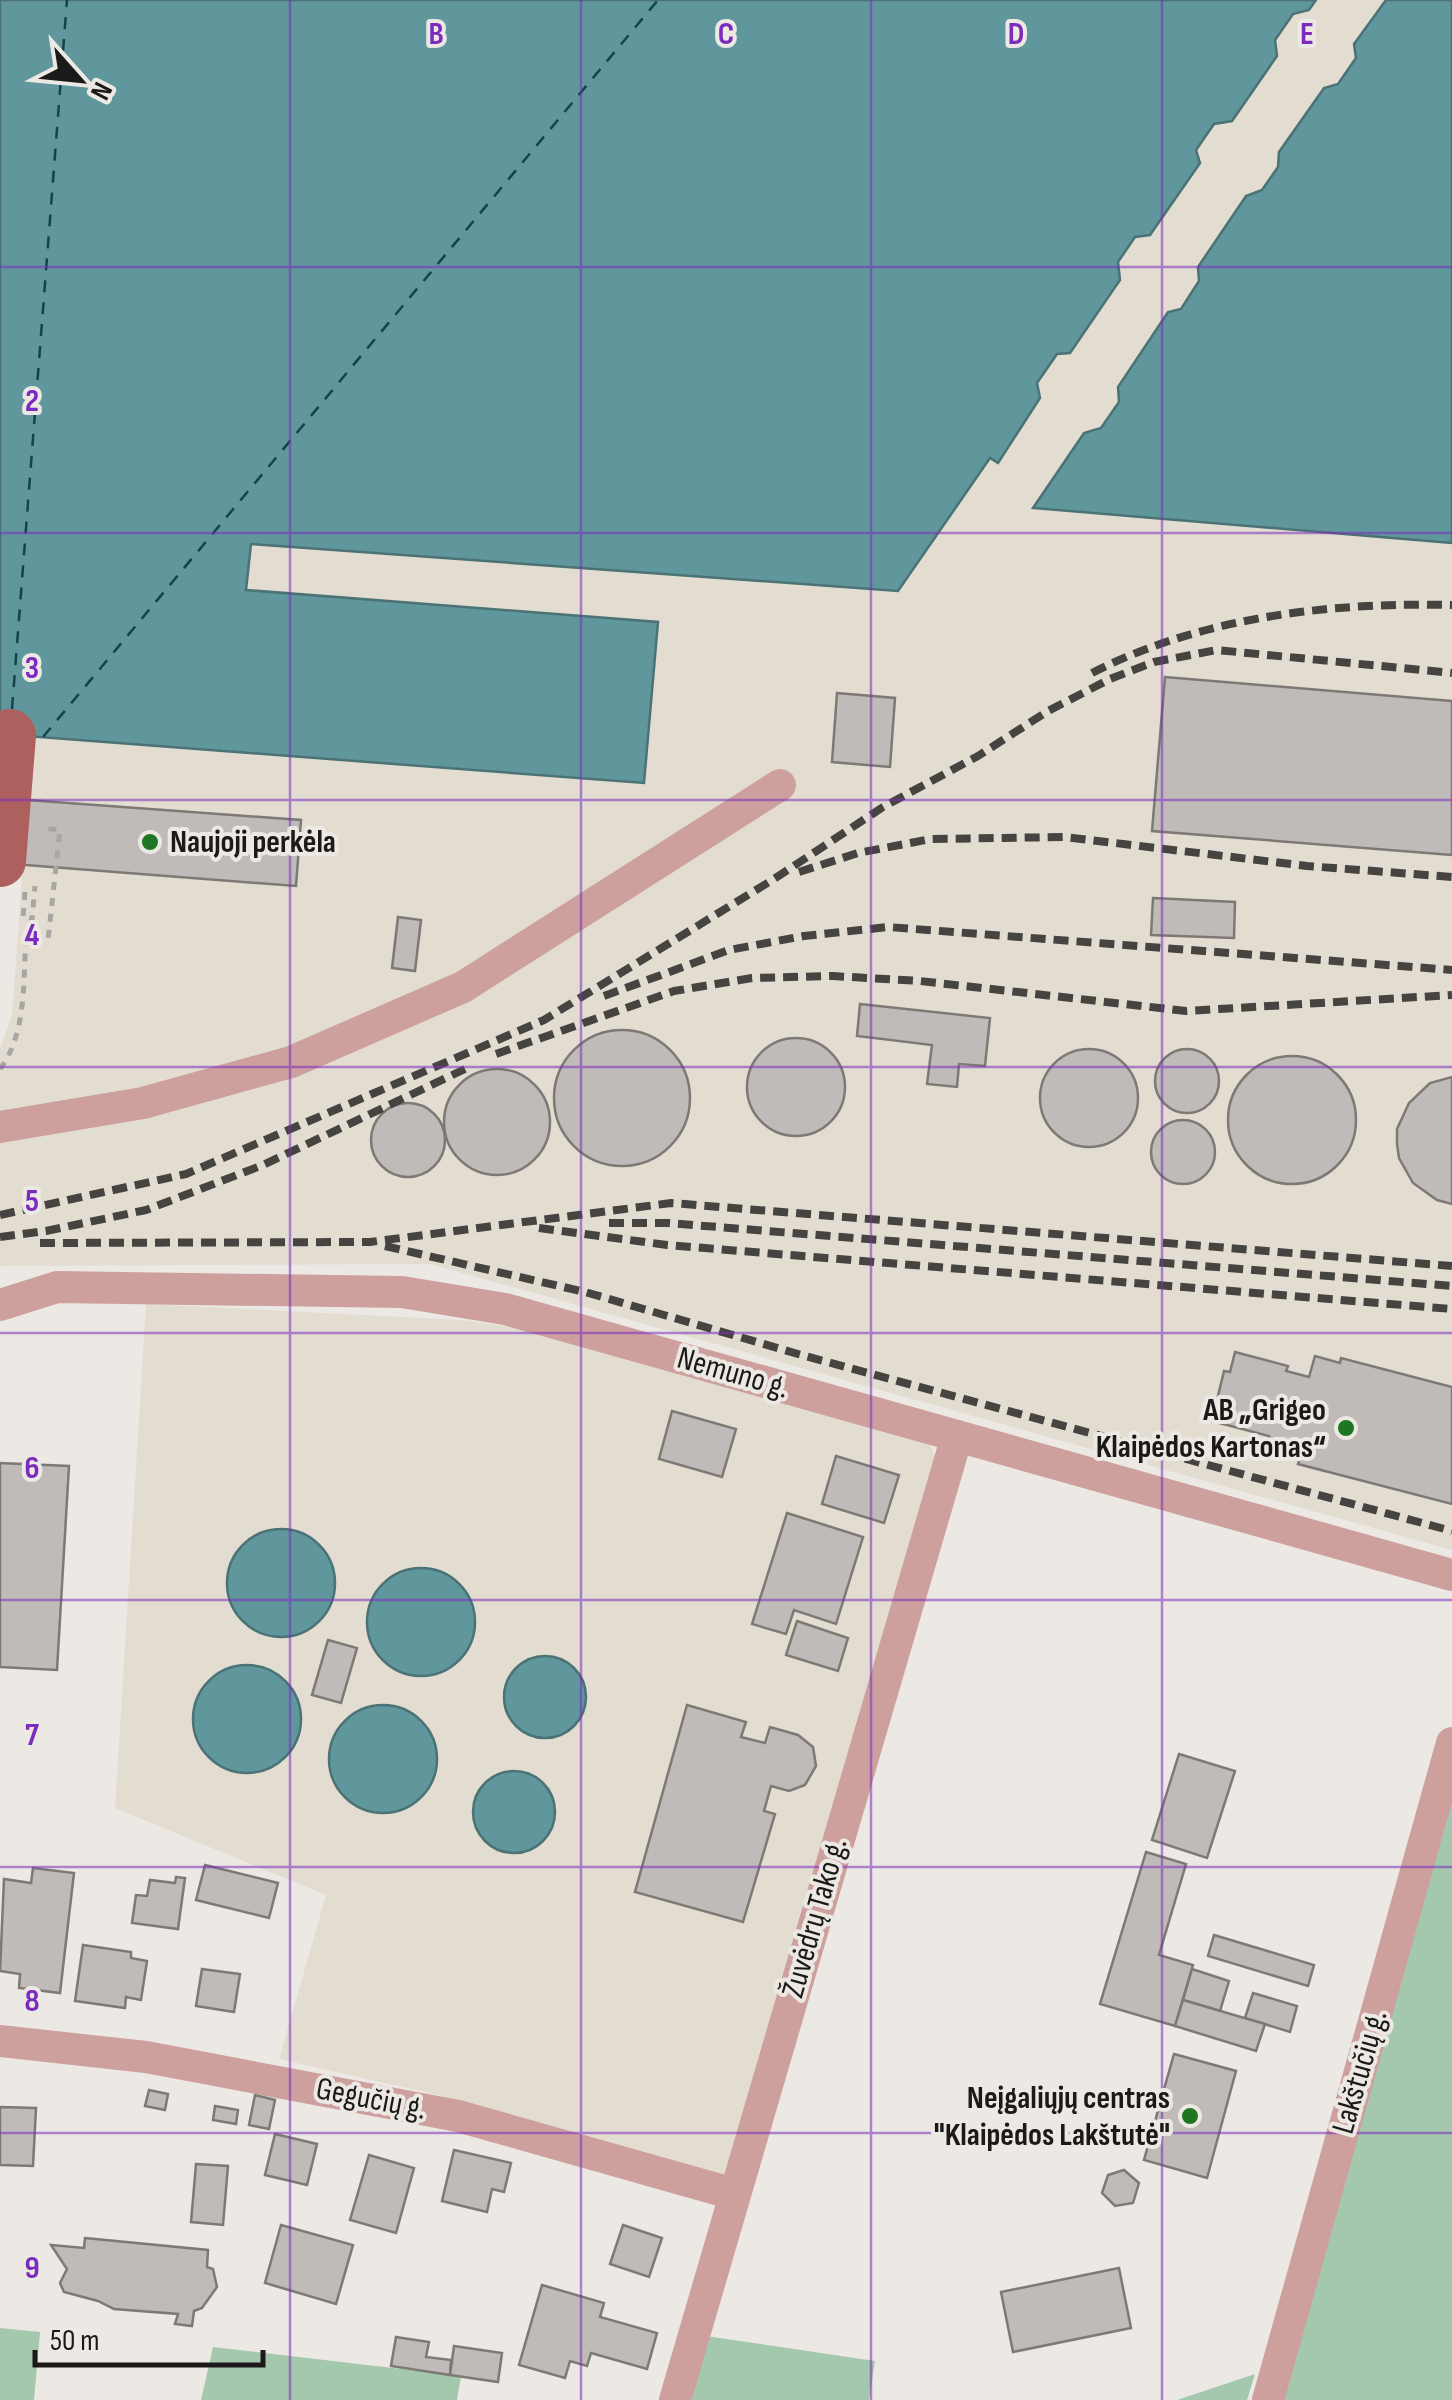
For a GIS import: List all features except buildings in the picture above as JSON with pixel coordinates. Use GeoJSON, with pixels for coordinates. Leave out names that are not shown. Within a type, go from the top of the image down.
{"type":"FeatureCollection","features":[{"type":"Feature","properties":{"kind":"main road"},"geometry":{"type":"LineString","coordinates":[[10,735],[20,875]]}},
{"type":"Feature","properties":{"kind":"street"},"geometry":{"type":"LineString","coordinates":[[0,1127],[143,1103],[291,1062],[446,995],[590,909],[780,786]]}},
{"type":"Feature","properties":{"kind":"street","name":"Nemuno g."},"geometry":{"type":"LineString","coordinates":[[0,1304],[57,1287],[402,1292],[505,1309],[1452,1575]]}},
{"type":"Feature","properties":{"kind":"street","name":"Žuvėdrų Tako g."},"geometry":{"type":"LineString","coordinates":[[675,2400],[957,1436]]}},
{"type":"Feature","properties":{"kind":"street","name":"Lakštučių g."},"geometry":{"type":"LineString","coordinates":[[1268,2400],[1452,1743]]}},
{"type":"Feature","properties":{"kind":"street","name":"Gegučių g."},"geometry":{"type":"LineString","coordinates":[[0,2040],[146,2057],[458,2116],[734,2194]]}},
{"type":"Feature","properties":{"kind":"path"},"geometry":{"type":"LineString","coordinates":[[0,1069],[14,1046],[21,1011],[26,938],[48,940],[60,830],[40,828]]}},
{"type":"Feature","properties":{"kind":"path"},"geometry":{"type":"LineString","coordinates":[[20,875],[32,920],[23,918],[20,875]]}},
{"type":"Feature","properties":{"kind":"shaded area"},"geometry":{"type":"Polygon","coordinates":[[[1316,0],[1386,0],[1355,44],[1357,58],[1279,152],[1278,167],[1262,191],[1246,197],[1181,309],[1168,312],[1118,387],[1119,402],[1101,428],[1084,433],[1034,508],[1452,543],[1452,1550],[430,1264],[0,1266],[0,1049],[12,1015],[32,737],[644,782],[658,622],[246,590],[251,544],[898,590],[990,458],[999,462],[1040,399],[1037,383],[1057,354],[1070,353],[1119,280],[1117,263],[1135,237],[1150,235],[1200,163],[1196,150],[1214,124],[1232,121],[1277,56],[1275,40],[1293,14],[1309,10],[1316,0]]]}},
{"type":"Feature","properties":{"kind":"shaded area"},"geometry":{"type":"Polygon","coordinates":[[[146,1304],[461,1320],[538,1331],[919,1437],[931,1447],[937,1461],[725,2179],[442,2096],[279,2059],[326,1895],[115,1808],[146,1304]]]}},
{"type":"Feature","properties":{"kind":"green space"},"geometry":{"type":"Polygon","coordinates":[[[1452,1791],[1452,2400],[1279,2400],[1452,1791]]]}},
{"type":"Feature","properties":{"kind":"green space"},"geometry":{"type":"Polygon","coordinates":[[[0,2328],[40,2332],[34,2400],[0,2400],[0,2328]]]}},
{"type":"Feature","properties":{"kind":"green space"},"geometry":{"type":"Polygon","coordinates":[[[706,2336],[875,2361],[869,2400],[688,2400],[706,2336]]]}},
{"type":"Feature","properties":{"kind":"green space"},"geometry":{"type":"Polygon","coordinates":[[[213,2347],[461,2376],[457,2400],[201,2400],[213,2347]]]}},
{"type":"Feature","properties":{"kind":"green space"},"geometry":{"type":"Polygon","coordinates":[[[1255,2374],[1247,2400],[1177,2400],[1255,2374]]]}},
{"type":"Feature","properties":{"kind":"water"},"geometry":{"type":"Polygon","coordinates":[[[0,0],[1316,0],[1309,10],[1293,14],[1275,40],[1277,56],[1232,121],[1214,124],[1196,150],[1200,163],[1150,235],[1135,237],[1118,262],[1120,280],[1070,353],[1057,354],[1037,383],[1040,398],[998,463],[990,458],[898,591],[251,544],[246,590],[658,622],[644,783],[0,734],[0,0]]]}},
{"type":"Feature","properties":{"kind":"water"},"geometry":{"type":"Polygon","coordinates":[[[1386,0],[1452,0],[1452,543],[1033,508],[1084,433],[1101,428],[1119,402],[1118,387],[1168,312],[1181,309],[1199,281],[1198,267],[1246,196],[1262,190],[1278,167],[1279,152],[1324,88],[1338,84],[1356,58],[1354,44],[1386,0]]]}},
{"type":"Feature","properties":{"kind":"water"},"geometry":{"type":"Polygon","coordinates":[[[281,1529],[302,1533],[319,1545],[331,1562],[335,1583],[331,1604],[319,1621],[302,1633],[281,1637],[260,1633],[243,1621],[231,1604],[227,1583],[231,1562],[243,1545],[260,1533],[281,1529]]]}},
{"type":"Feature","properties":{"kind":"water"},"geometry":{"type":"Polygon","coordinates":[[[421,1568],[442,1572],[459,1584],[471,1601],[475,1622],[471,1643],[459,1660],[442,1672],[421,1676],[400,1672],[383,1660],[371,1643],[367,1622],[371,1601],[383,1584],[400,1572],[421,1568]]]}},
{"type":"Feature","properties":{"kind":"water"},"geometry":{"type":"Polygon","coordinates":[[[537,1656],[553,1656],[579,1674],[586,1697],[583,1713],[574,1726],[553,1738],[537,1738],[511,1720],[504,1705],[504,1689],[522,1663],[537,1656]]]}},
{"type":"Feature","properties":{"kind":"water"},"geometry":{"type":"Polygon","coordinates":[[[247,1665],[268,1669],[285,1681],[297,1698],[301,1719],[297,1740],[285,1757],[268,1769],[247,1773],[226,1769],[209,1757],[197,1740],[193,1719],[197,1698],[209,1681],[226,1669],[247,1665]]]}},
{"type":"Feature","properties":{"kind":"water"},"geometry":{"type":"Polygon","coordinates":[[[383,1705],[404,1709],[421,1721],[433,1738],[437,1759],[433,1780],[421,1797],[404,1809],[383,1813],[362,1809],[345,1797],[333,1780],[329,1759],[333,1738],[345,1721],[362,1709],[383,1705]]]}},
{"type":"Feature","properties":{"kind":"water"},"geometry":{"type":"Polygon","coordinates":[[[506,1771],[522,1771],[548,1789],[555,1812],[552,1828],[543,1841],[522,1853],[506,1853],[480,1835],[473,1820],[473,1804],[491,1778],[506,1771]]]}},
{"type":"Feature","properties":{"kind":"ferry route"},"geometry":{"type":"LineString","coordinates":[[12,709],[67,0]]}},
{"type":"Feature","properties":{"kind":"ferry route"},"geometry":{"type":"LineString","coordinates":[[43,737],[658,0]]}},
{"type":"Feature","properties":{"kind":"railway"},"geometry":{"type":"LineString","coordinates":[[1092,673],[1177,638],[1268,617],[1360,606],[1452,605]]}},
{"type":"Feature","properties":{"kind":"railway"},"geometry":{"type":"LineString","coordinates":[[0,1215],[186,1174],[544,1020],[883,807],[978,756],[1048,711],[1110,679],[1154,662],[1217,650],[1452,673]]}},
{"type":"Feature","properties":{"kind":"railway"},"geometry":{"type":"LineString","coordinates":[[799,872],[858,853],[931,839],[1065,837],[1307,866],[1452,877]]}},
{"type":"Feature","properties":{"kind":"railway"},"geometry":{"type":"LineString","coordinates":[[604,996],[729,950],[804,936],[888,927],[1452,970]]}},
{"type":"Feature","properties":{"kind":"railway"},"geometry":{"type":"LineString","coordinates":[[496,1054],[674,991],[752,978],[833,976],[920,981],[1186,1011],[1452,995]]}},
{"type":"Feature","properties":{"kind":"railway"},"geometry":{"type":"LineString","coordinates":[[0,1237],[146,1210],[263,1165],[465,1069]]}},
{"type":"Feature","properties":{"kind":"railway"},"geometry":{"type":"LineString","coordinates":[[40,1243],[370,1242],[671,1203],[1452,1266]]}},
{"type":"Feature","properties":{"kind":"railway"},"geometry":{"type":"LineString","coordinates":[[609,1223],[668,1223],[1452,1286]]}},
{"type":"Feature","properties":{"kind":"railway"},"geometry":{"type":"LineString","coordinates":[[539,1228],[667,1245],[1452,1309]]}},
{"type":"Feature","properties":{"kind":"railway"},"geometry":{"type":"LineString","coordinates":[[385,1246],[585,1292],[798,1354],[1452,1531]]}},
{"type":"Feature","properties":{"kind":"place","name":"Naujoji perkėla"},"geometry":{"type":"Point","coordinates":[150,842]}},
{"type":"Feature","properties":{"kind":"place","name":"AB „Grigeo Klaipėdos Kartonas“"},"geometry":{"type":"Point","coordinates":[1346,1428]}},
{"type":"Feature","properties":{"kind":"place","name":"Neįgaliųjų centras \"Klaipėdos Lakštutė\""},"geometry":{"type":"Point","coordinates":[1190,2116]}}]}
